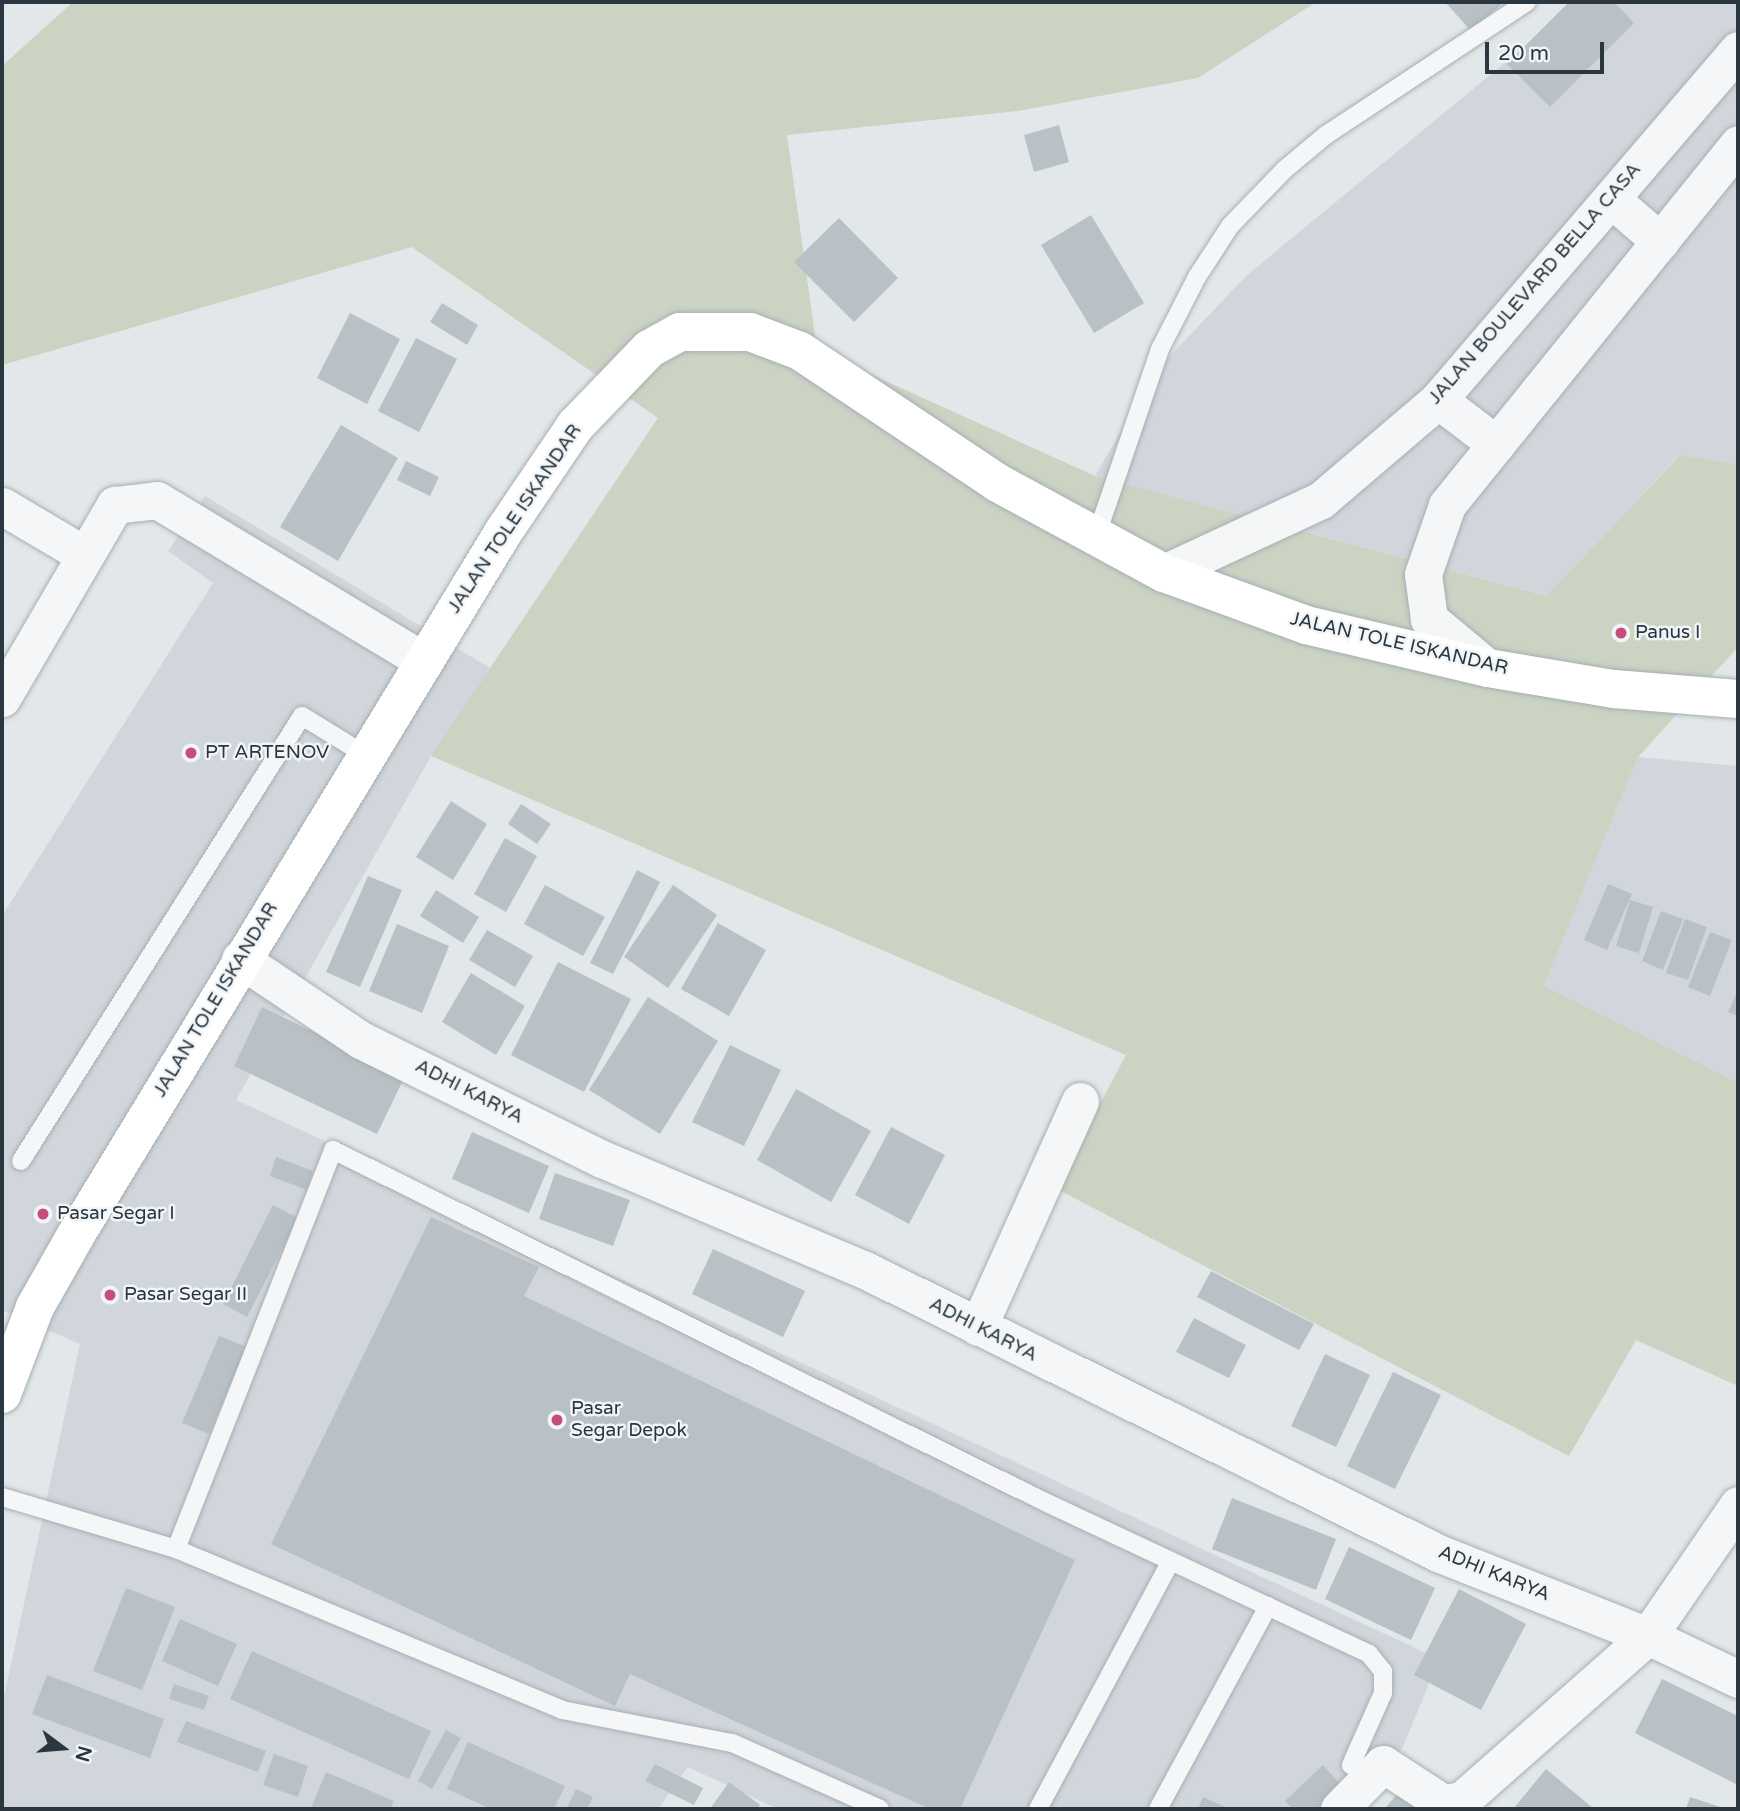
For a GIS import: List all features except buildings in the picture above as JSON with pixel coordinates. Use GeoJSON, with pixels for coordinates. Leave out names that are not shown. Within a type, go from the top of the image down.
{"type":"FeatureCollection","features":[{"type":"Feature","properties":{"kind":"main road","name":"JALAN TOLE ISKANDAR"},"geometry":{"type":"LineString","coordinates":[[2,1394],[49,1283],[240,959],[422,660],[575,426],[649,349],[680,332],[750,331],[800,351],[998,483],[1097,537],[1164,573],[1306,625],[1488,668],[1632,692],[1737,702]]}},
{"type":"Feature","properties":{"kind":"street","name":"JALAN BOULEVARD BELLA CASA"},"geometry":{"type":"LineString","coordinates":[[1164,573],[1321,500],[1438,400],[1738,50]]}},
{"type":"Feature","properties":{"kind":"street"},"geometry":{"type":"LineString","coordinates":[[1488,668],[1429,619],[1423,574],[1447,505],[1738,144]]}},
{"type":"Feature","properties":{"kind":"street"},"geometry":{"type":"LineString","coordinates":[[1611,199],[1660,241]]}},
{"type":"Feature","properties":{"kind":"street"},"geometry":{"type":"LineString","coordinates":[[1438,400],[1496,444]]}},
{"type":"Feature","properties":{"kind":"street"},"geometry":{"type":"LineString","coordinates":[[2,698],[115,505],[157,500],[422,660]]}},
{"type":"Feature","properties":{"kind":"street"},"geometry":{"type":"LineString","coordinates":[[2,506],[85,555]]}},
{"type":"Feature","properties":{"kind":"street","name":"ADHI KARYA"},"geometry":{"type":"LineString","coordinates":[[240,959],[361,1040],[602,1159],[865,1270],[1438,1553],[1648,1636],[1738,1679]]}},
{"type":"Feature","properties":{"kind":"street"},"geometry":{"type":"LineString","coordinates":[[978,1327],[1080,1101]]}},
{"type":"Feature","properties":{"kind":"street"},"geometry":{"type":"LineString","coordinates":[[1339,1809],[1383,1764],[1443,1804],[1462,1800],[1648,1636],[1738,1505]]}},
{"type":"Feature","properties":{"kind":"lane"},"geometry":{"type":"LineString","coordinates":[[1097,537],[1160,349],[1196,277],[1230,226],[1284,170],[1326,135],[1527,2]]}},
{"type":"Feature","properties":{"kind":"lane"},"geometry":{"type":"LineString","coordinates":[[22,1161],[302,716],[365,754]]}},
{"type":"Feature","properties":{"kind":"lane"},"geometry":{"type":"LineString","coordinates":[[176,1549],[333,1150],[1171,1561],[1369,1654],[1383,1671],[1383,1693],[1352,1765]]}},
{"type":"Feature","properties":{"kind":"lane"},"geometry":{"type":"LineString","coordinates":[[2,1497],[176,1549],[562,1710],[732,1743],[880,1809]]}},
{"type":"Feature","properties":{"kind":"lane"},"geometry":{"type":"LineString","coordinates":[[1038,1809],[1171,1561]]}},
{"type":"Feature","properties":{"kind":"lane"},"geometry":{"type":"LineString","coordinates":[[1158,1809],[1268,1606]]}},
{"type":"Feature","properties":{"kind":"shaded area"},"geometry":{"type":"Polygon","coordinates":[[[1579,2],[1738,2],[1738,464],[1679,455],[1548,596],[1095,476],[1155,372],[1247,275],[1579,2]]]}},
{"type":"Feature","properties":{"kind":"shaded area"},"geometry":{"type":"Polygon","coordinates":[[[205,496],[490,668],[431,756],[236,1100],[1439,1659],[1403,1747],[1353,1809],[778,1809],[688,1767],[658,1809],[2,1809],[2,1706],[80,1344],[2,1310],[2,916],[213,583],[168,551],[205,496]]]}},
{"type":"Feature","properties":{"kind":"shaded area"},"geometry":{"type":"Polygon","coordinates":[[[1638,757],[1738,766],[1738,1082],[1544,986],[1638,757]]]}},
{"type":"Feature","properties":{"kind":"green space"},"geometry":{"type":"Polygon","coordinates":[[[73,2],[1316,2],[1198,78],[1018,111],[787,135],[817,350],[1095,476],[1547,596],[1680,455],[1738,464],[1738,647],[1638,757],[1544,986],[1738,1082],[1738,1386],[1636,1340],[1569,1456],[1055,1188],[1126,1055],[431,756],[658,418],[412,247],[2,365],[2,66],[73,2]]]}},
{"type":"Feature","properties":{"kind":"place","name":"Panus I"},"geometry":{"type":"Point","coordinates":[1621,633]}},
{"type":"Feature","properties":{"kind":"place","name":"PT ARTENOV"},"geometry":{"type":"Point","coordinates":[191,753]}},
{"type":"Feature","properties":{"kind":"place","name":"Pasar Segar I"},"geometry":{"type":"Point","coordinates":[43,1214]}},
{"type":"Feature","properties":{"kind":"place","name":"Pasar Segar II"},"geometry":{"type":"Point","coordinates":[110,1295]}},
{"type":"Feature","properties":{"kind":"place","name":"Pasar Segar Depok"},"geometry":{"type":"Point","coordinates":[557,1420]}}]}
